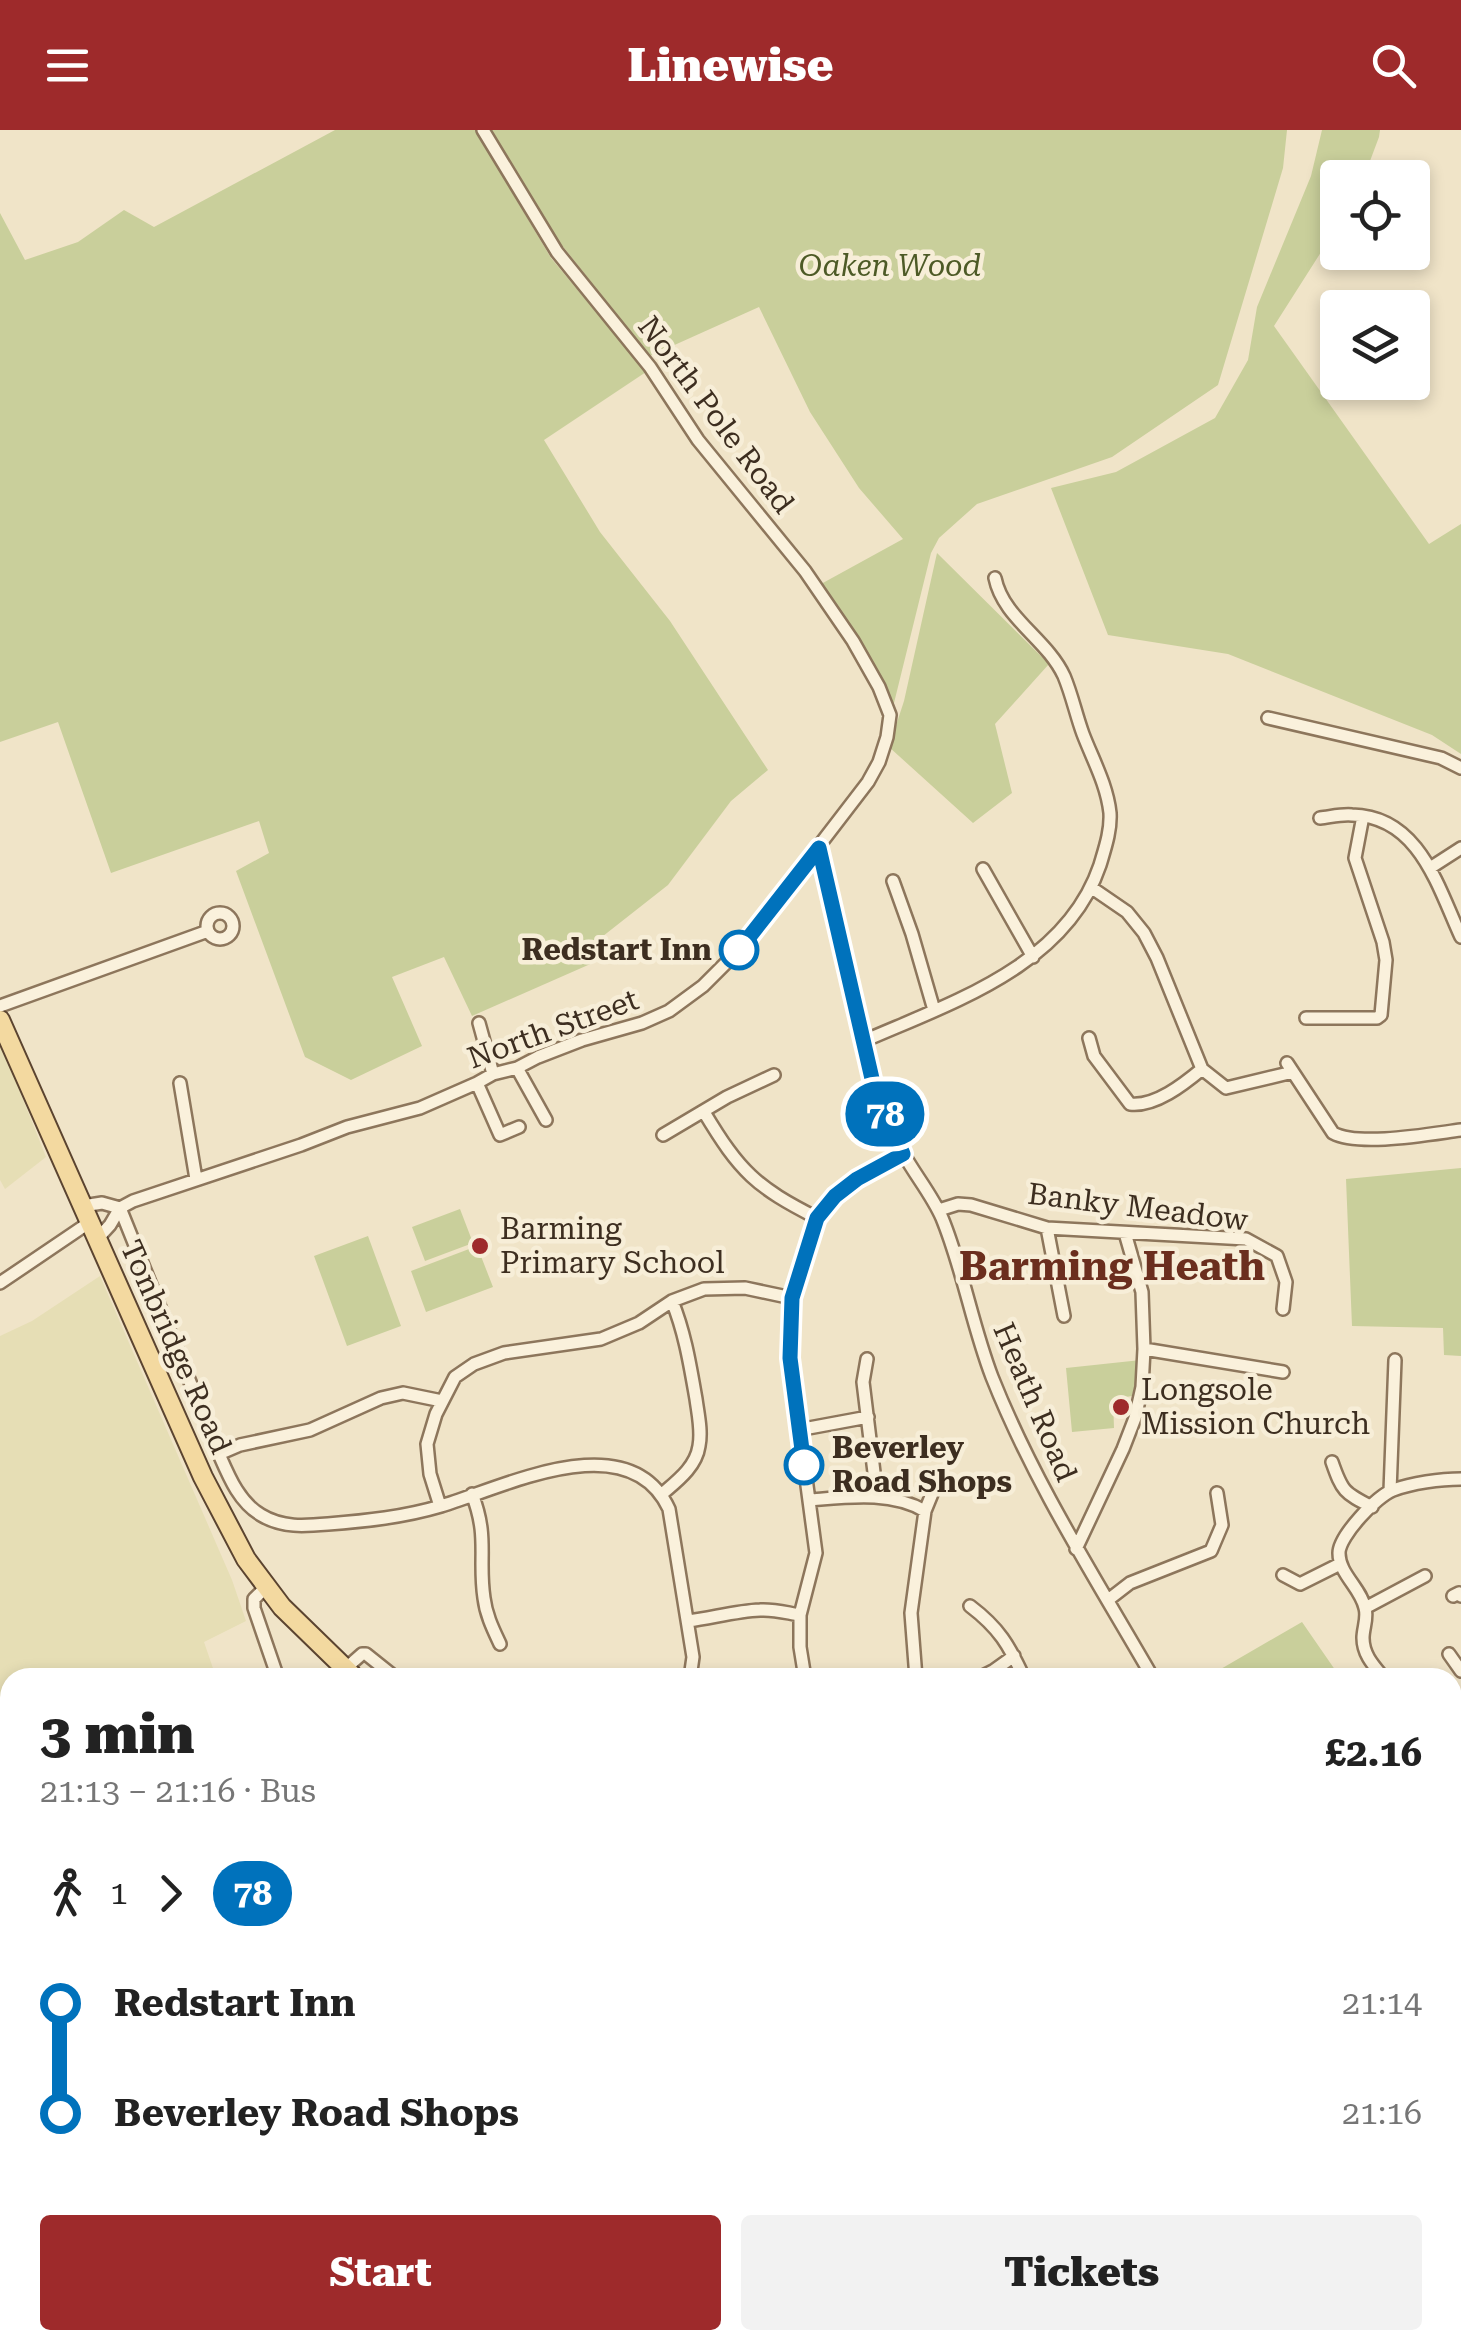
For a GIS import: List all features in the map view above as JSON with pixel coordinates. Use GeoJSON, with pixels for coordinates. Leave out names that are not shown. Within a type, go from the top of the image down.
{"type":"FeatureCollection","features":[{"type":"Feature","properties":{"kind":"main road","name":"Tonbridge Road"},"geometry":{"type":"LineString","coordinates":[[0,1020],[204,1478],[246,1558],[282,1608],[345,1668]]}},
{"type":"Feature","properties":{"kind":"street","name":"North Pole Road"},"geometry":{"type":"LineString","coordinates":[[482,130],[557,252],[650,367],[698,440],[805,572],[854,641],[890,715],[888,737]]}},
{"type":"Feature","properties":{"kind":"street"},"geometry":{"type":"LineString","coordinates":[[864,1042],[982,988],[1033,957],[1066,926],[1092,888],[1107,843],[1110,816],[1106,790],[1064,677],[1055,660],[999,596],[995,578]]}},
{"type":"Feature","properties":{"kind":"street"},"geometry":{"type":"LineString","coordinates":[[1268,718],[1441,758],[1461,768]]}},
{"type":"Feature","properties":{"kind":"street","name":"North Street"},"geometry":{"type":"LineString","coordinates":[[90,1222],[102,1203],[120,1208],[133,1200],[348,1126],[420,1108],[559,1048],[655,1018],[683,1001],[739,950],[819,848],[868,782],[888,737]]}},
{"type":"Feature","properties":{"kind":"street"},"geometry":{"type":"LineString","coordinates":[[1320,818],[1352,814],[1398,828],[1430,868],[1461,938]]}},
{"type":"Feature","properties":{"kind":"street"},"geometry":{"type":"LineString","coordinates":[[1306,1018],[1380,1015],[1386,960],[1355,858],[1363,816]]}},
{"type":"Feature","properties":{"kind":"street","name":"Heath Road"},"geometry":{"type":"LineString","coordinates":[[819,848],[873,1083],[903,1154],[939,1210],[955,1249],[974,1326],[993,1378],[1037,1474],[1076,1549],[1147,1668]]}},
{"type":"Feature","properties":{"kind":"street"},"geometry":{"type":"LineString","coordinates":[[1430,868],[1461,848]]}},
{"type":"Feature","properties":{"kind":"street"},"geometry":{"type":"LineString","coordinates":[[983,869],[1033,957]]}},
{"type":"Feature","properties":{"kind":"street"},"geometry":{"type":"LineString","coordinates":[[892,881],[934,1010]]}},
{"type":"Feature","properties":{"kind":"street"},"geometry":{"type":"LineString","coordinates":[[1092,888],[1126,912],[1144,933],[1202,1070],[1226,1088],[1290,1067],[1333,1133],[1343,1138],[1365,1140],[1461,1130]]}},
{"type":"Feature","properties":{"kind":"street"},"geometry":{"type":"LineString","coordinates":[[0,1006],[208,931]]}},
{"type":"Feature","properties":{"kind":"street"},"geometry":{"type":"LineString","coordinates":[[479,1024],[493,1074]]}},
{"type":"Feature","properties":{"kind":"street"},"geometry":{"type":"LineString","coordinates":[[1090,1038],[1094,1056],[1130,1104],[1139,1105],[1176,1089],[1202,1070]]}},
{"type":"Feature","properties":{"kind":"street"},"geometry":{"type":"LineString","coordinates":[[516,1068],[546,1120]]}},
{"type":"Feature","properties":{"kind":"street"},"geometry":{"type":"LineString","coordinates":[[660,1137],[727,1097],[774,1075]]}},
{"type":"Feature","properties":{"kind":"street"},"geometry":{"type":"LineString","coordinates":[[180,1084],[196,1179]]}},
{"type":"Feature","properties":{"kind":"street"},"geometry":{"type":"LineString","coordinates":[[476,1084],[500,1135],[519,1127]]}},
{"type":"Feature","properties":{"kind":"street"},"geometry":{"type":"LineString","coordinates":[[704,1112],[741,1168],[777,1198],[817,1218]]}},
{"type":"Feature","properties":{"kind":"street"},"geometry":{"type":"LineString","coordinates":[[803,1668],[800,1615],[816,1553],[790,1358],[792,1298],[817,1218],[835,1196],[857,1179],[903,1154]]}},
{"type":"Feature","properties":{"kind":"street","name":"Banky Meadow"},"geometry":{"type":"LineString","coordinates":[[939,1210],[958,1204],[972,1205],[1047,1228],[1246,1239],[1276,1256],[1286,1282],[1283,1309]]}},
{"type":"Feature","properties":{"kind":"street"},"geometry":{"type":"LineString","coordinates":[[0,1283],[90,1222],[110,1224],[120,1208]]}},
{"type":"Feature","properties":{"kind":"street"},"geometry":{"type":"LineString","coordinates":[[120,1208],[219,1454],[245,1503],[285,1525],[361,1522],[440,1506],[555,1470],[611,1466],[635,1474],[662,1494],[669,1509],[688,1621],[691,1668]]}},
{"type":"Feature","properties":{"kind":"street"},"geometry":{"type":"LineString","coordinates":[[1047,1228],[1064,1316]]}},
{"type":"Feature","properties":{"kind":"street"},"geometry":{"type":"LineString","coordinates":[[1076,1549],[1135,1418],[1142,1387],[1142,1292],[1125,1233]]}},
{"type":"Feature","properties":{"kind":"street"},"geometry":{"type":"LineString","coordinates":[[440,1506],[430,1474],[427,1444],[455,1377],[474,1364],[504,1353],[602,1339],[639,1323],[672,1300],[704,1290],[745,1288],[792,1298]]}},
{"type":"Feature","properties":{"kind":"street"},"geometry":{"type":"LineString","coordinates":[[662,1494],[690,1467],[700,1447],[689,1358],[672,1300]]}},
{"type":"Feature","properties":{"kind":"street"},"geometry":{"type":"LineString","coordinates":[[1144,1349],[1283,1372]]}},
{"type":"Feature","properties":{"kind":"street"},"geometry":{"type":"LineString","coordinates":[[867,1360],[863,1382],[877,1497]]}},
{"type":"Feature","properties":{"kind":"street"},"geometry":{"type":"LineString","coordinates":[[1390,1491],[1395,1360]]}},
{"type":"Feature","properties":{"kind":"street"},"geometry":{"type":"LineString","coordinates":[[219,1454],[240,1445],[310,1430],[381,1398],[403,1393],[442,1401]]}},
{"type":"Feature","properties":{"kind":"street"},"geometry":{"type":"LineString","coordinates":[[171,1405],[196,1394]]}},
{"type":"Feature","properties":{"kind":"street"},"geometry":{"type":"LineString","coordinates":[[798,1430],[868,1417]]}},
{"type":"Feature","properties":{"kind":"street"},"geometry":{"type":"LineString","coordinates":[[1332,1462],[1342,1488],[1372,1507]]}},
{"type":"Feature","properties":{"kind":"street"},"geometry":{"type":"LineString","coordinates":[[1376,1668],[1366,1654],[1363,1639],[1366,1608],[1340,1564],[1338,1549],[1390,1491],[1461,1479]]}},
{"type":"Feature","properties":{"kind":"street"},"geometry":{"type":"LineString","coordinates":[[915,1668],[911,1613],[925,1511],[934,1489]]}},
{"type":"Feature","properties":{"kind":"street"},"geometry":{"type":"LineString","coordinates":[[1108,1600],[1130,1584],[1211,1551],[1222,1524],[1216,1492]]}},
{"type":"Feature","properties":{"kind":"street"},"geometry":{"type":"LineString","coordinates":[[472,1494],[484,1536],[483,1596],[500,1644]]}},
{"type":"Feature","properties":{"kind":"street"},"geometry":{"type":"LineString","coordinates":[[810,1500],[877,1497],[916,1505],[925,1511]]}},
{"type":"Feature","properties":{"kind":"street"},"geometry":{"type":"LineString","coordinates":[[1282,1575],[1300,1584],[1340,1564]]}},
{"type":"Feature","properties":{"kind":"street"},"geometry":{"type":"LineString","coordinates":[[1366,1608],[1424,1576]]}},
{"type":"Feature","properties":{"kind":"street"},"geometry":{"type":"LineString","coordinates":[[266,1587],[254,1599],[254,1608],[275,1668]]}},
{"type":"Feature","properties":{"kind":"street"},"geometry":{"type":"LineString","coordinates":[[970,1606],[994,1624],[1019,1668]]}},
{"type":"Feature","properties":{"kind":"street"},"geometry":{"type":"LineString","coordinates":[[688,1621],[741,1611],[800,1615]]}},
{"type":"Feature","properties":{"kind":"street","name":"Tonbridge Road"},"geometry":{"type":"LineString","coordinates":[[353,1668],[362,1654],[373,1657],[385,1668]]}},
{"type":"Feature","properties":{"kind":"street"},"geometry":{"type":"LineString","coordinates":[[1449,1654],[1459,1668]]}},
{"type":"Feature","properties":{"kind":"street"},"geometry":{"type":"LineString","coordinates":[[997,1668],[1014,1656]]}},
{"type":"Feature","properties":{"kind":"shaded area"},"geometry":{"type":"Polygon","coordinates":[[[0,1041],[46,1157],[5,1189],[0,1180],[0,1041]]]}},
{"type":"Feature","properties":{"kind":"shaded area"},"geometry":{"type":"Polygon","coordinates":[[[100,1276],[232,1580],[246,1621],[204,1642],[213,1668],[0,1668],[0,1336],[32,1321],[100,1276]]]}},
{"type":"Feature","properties":{"kind":"green space"},"geometry":{"type":"Polygon","coordinates":[[[335,130],[475,130],[551,258],[646,372],[544,440],[600,532],[670,621],[768,770],[731,801],[668,885],[598,940],[604,958],[472,1016],[444,957],[392,977],[422,1046],[351,1080],[305,1057],[236,871],[269,853],[259,821],[111,873],[58,722],[0,742],[0,213],[25,260],[78,242],[124,210],[154,227],[335,130]]]}},
{"type":"Feature","properties":{"kind":"green space","name":"Oaken Wood"},"geometry":{"type":"Polygon","coordinates":[[[483,130],[1287,130],[1283,168],[1218,385],[1112,457],[977,504],[939,538],[931,553],[893,707],[867,652],[821,584],[903,539],[859,488],[810,412],[759,307],[650,356],[545,224],[483,130]]]}},
{"type":"Feature","properties":{"kind":"green space"},"geometry":{"type":"Polygon","coordinates":[[[1322,130],[1380,130],[1370,160],[1320,160],[1320,254],[1274,326],[1320,391],[1320,400],[1327,400],[1429,544],[1461,524],[1461,754],[1432,735],[1228,654],[1108,635],[1051,488],[1116,472],[1215,418],[1248,360],[1257,307],[1311,176],[1322,130]]]}},
{"type":"Feature","properties":{"kind":"green space"},"geometry":{"type":"Polygon","coordinates":[[[937,553],[1049,664],[995,724],[1012,793],[973,823],[889,747],[904,701],[937,553]]]}},
{"type":"Feature","properties":{"kind":"green space"},"geometry":{"type":"Polygon","coordinates":[[[1461,1168],[1461,1356],[1444,1355],[1443,1328],[1352,1326],[1346,1179],[1461,1168]]]}},
{"type":"Feature","properties":{"kind":"green space"},"geometry":{"type":"Polygon","coordinates":[[[460,1209],[473,1243],[425,1261],[412,1227],[460,1209]]]}},
{"type":"Feature","properties":{"kind":"green space"},"geometry":{"type":"Polygon","coordinates":[[[368,1236],[401,1326],[347,1346],[314,1256],[368,1236]]]}},
{"type":"Feature","properties":{"kind":"green space"},"geometry":{"type":"Polygon","coordinates":[[[477,1246],[493,1287],[426,1312],[411,1271],[477,1246]]]}},
{"type":"Feature","properties":{"kind":"green space"},"geometry":{"type":"Polygon","coordinates":[[[1141,1360],[1132,1396],[1113,1399],[1114,1428],[1072,1432],[1066,1368],[1141,1360]]]}},
{"type":"Feature","properties":{"kind":"green space"},"geometry":{"type":"Polygon","coordinates":[[[1302,1622],[1334,1668],[1223,1668],[1302,1622]]]}},
{"type":"Feature","properties":{"kind":"bus line","name":"78"},"geometry":{"type":"LineString","coordinates":[[739,950],[819,848],[873,1083],[903,1154],[857,1179],[835,1196],[817,1218],[792,1298],[790,1358],[804,1465]]}},
{"type":"Feature","properties":{"kind":"place","name":"Redstart Inn"},"geometry":{"type":"Point","coordinates":[739,950]}},
{"type":"Feature","properties":{"kind":"place","name":"Barming Primary School"},"geometry":{"type":"Point","coordinates":[480,1246]}},
{"type":"Feature","properties":{"kind":"place","name":"Longsole Mission Church"},"geometry":{"type":"Point","coordinates":[1121,1407]}},
{"type":"Feature","properties":{"kind":"place","name":"Beverley Road Shops"},"geometry":{"type":"Point","coordinates":[804,1465]}},
{"type":"Feature","properties":{"kind":"district","name":"Barming Heath"},"geometry":{"type":"Point","coordinates":[1112,1266]}}]}
